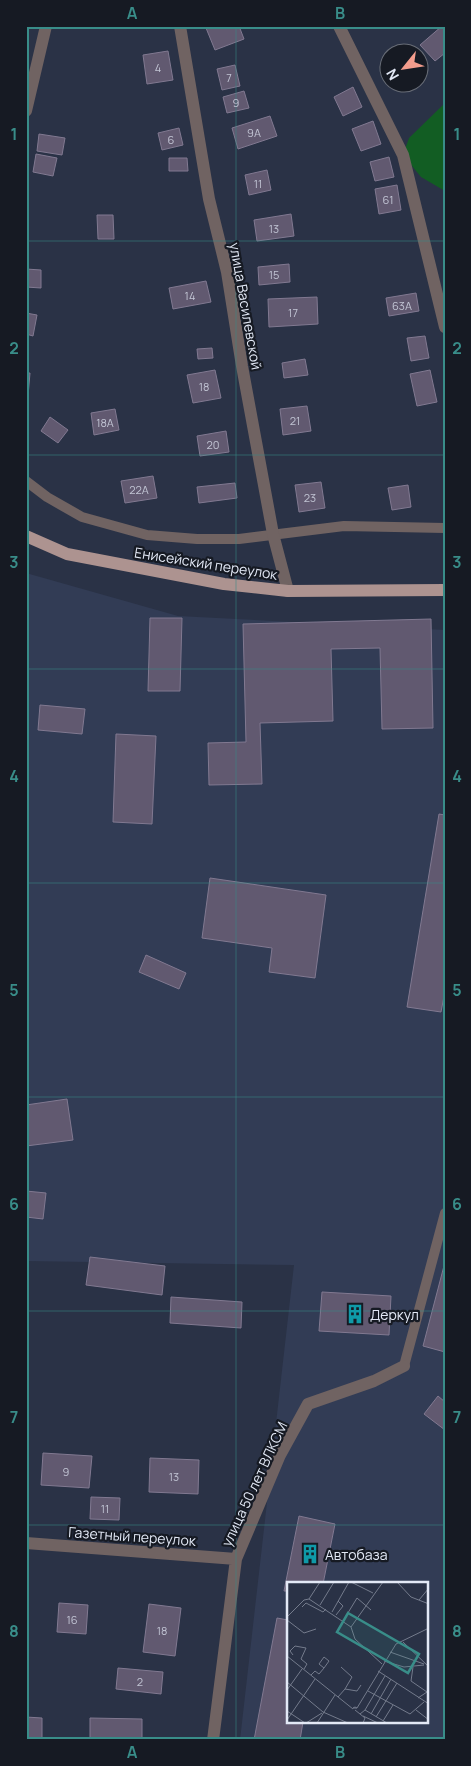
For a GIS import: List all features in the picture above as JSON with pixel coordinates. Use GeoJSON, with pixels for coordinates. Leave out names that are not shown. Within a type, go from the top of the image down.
{"type":"FeatureCollection","features":[{"type":"Feature","properties":{"kind":"main road","name":"Енисейский переулок"},"geometry":{"type":"LineString","coordinates":[[26,536],[67,554],[224,584],[288,591],[445,590]]}},
{"type":"Feature","properties":{"kind":"street"},"geometry":{"type":"LineString","coordinates":[[26,112],[46,26]]}},
{"type":"Feature","properties":{"kind":"street","name":"улица Василевской"},"geometry":{"type":"LineString","coordinates":[[180,26],[209,199],[227,272],[273,534],[288,591]]}},
{"type":"Feature","properties":{"kind":"street"},"geometry":{"type":"LineString","coordinates":[[339,26],[403,155],[445,327]]}},
{"type":"Feature","properties":{"kind":"street","name":"улица 50 лет ВЛКСМ"},"geometry":{"type":"LineString","coordinates":[[213,1740],[236,1559],[280,1455],[308,1404],[374,1381],[404,1366]]}},
{"type":"Feature","properties":{"kind":"street","name":"Газетный переулок"},"geometry":{"type":"LineString","coordinates":[[26,1543],[236,1559]]}},
{"type":"Feature","properties":{"kind":"lane"},"geometry":{"type":"LineString","coordinates":[[26,481],[47,497],[82,517],[148,535],[197,539],[239,539],[344,526],[445,528]]}},
{"type":"Feature","properties":{"kind":"lane"},"geometry":{"type":"LineString","coordinates":[[404,1366],[445,1213]]}},
{"type":"Feature","properties":{"kind":"shaded area"},"geometry":{"type":"Polygon","coordinates":[[[26,573],[178,616],[445,630],[445,1740],[240,1740],[294,1265],[26,1261],[26,573]]]}},
{"type":"Feature","properties":{"kind":"green space"},"geometry":{"type":"Polygon","coordinates":[[[445,103],[445,191],[421,177],[403,155],[409,138],[445,103]]]}},
{"type":"Feature","properties":{"kind":"building"},"geometry":{"type":"Polygon","coordinates":[[[211,26],[239,26],[244,39],[215,50],[206,28],[211,26]]]}},
{"type":"Feature","properties":{"kind":"building"},"geometry":{"type":"Polygon","coordinates":[[[442,26],[445,26],[445,53],[435,61],[428,54],[428,42],[423,42],[442,26]]]}},
{"type":"Feature","properties":{"kind":"building"},"geometry":{"type":"Polygon","coordinates":[[[168,51],[173,80],[147,84],[143,55],[168,51]]]}},
{"type":"Feature","properties":{"kind":"building"},"geometry":{"type":"Polygon","coordinates":[[[235,65],[240,86],[222,90],[217,69],[235,65]]]}},
{"type":"Feature","properties":{"kind":"building"},"geometry":{"type":"Polygon","coordinates":[[[353,87],[362,107],[343,116],[334,97],[353,87]]]}},
{"type":"Feature","properties":{"kind":"building"},"geometry":{"type":"Polygon","coordinates":[[[244,91],[249,108],[227,113],[223,97],[244,91]]]}},
{"type":"Feature","properties":{"kind":"building"},"geometry":{"type":"Polygon","coordinates":[[[270,116],[277,136],[238,149],[232,128],[270,116]]]}},
{"type":"Feature","properties":{"kind":"building"},"geometry":{"type":"Polygon","coordinates":[[[373,121],[381,144],[361,151],[352,129],[373,121]]]}},
{"type":"Feature","properties":{"kind":"building"},"geometry":{"type":"Polygon","coordinates":[[[179,128],[183,145],[162,150],[158,133],[179,128]]]}},
{"type":"Feature","properties":{"kind":"building"},"geometry":{"type":"Polygon","coordinates":[[[39,134],[65,138],[62,155],[37,151],[39,134]]]}},
{"type":"Feature","properties":{"kind":"building"},"geometry":{"type":"Polygon","coordinates":[[[36,154],[57,158],[53,176],[33,172],[36,154]]]}},
{"type":"Feature","properties":{"kind":"building"},"geometry":{"type":"Polygon","coordinates":[[[389,157],[394,177],[375,181],[370,162],[389,157]]]}},
{"type":"Feature","properties":{"kind":"building"},"geometry":{"type":"Polygon","coordinates":[[[169,158],[187,158],[188,171],[169,171],[169,158]]]}},
{"type":"Feature","properties":{"kind":"building"},"geometry":{"type":"Polygon","coordinates":[[[267,170],[271,190],[249,195],[245,175],[267,170]]]}},
{"type":"Feature","properties":{"kind":"building"},"geometry":{"type":"Polygon","coordinates":[[[397,185],[401,210],[379,214],[375,189],[397,185]]]}},
{"type":"Feature","properties":{"kind":"building"},"geometry":{"type":"Polygon","coordinates":[[[291,214],[294,236],[257,241],[254,220],[291,214]]]}},
{"type":"Feature","properties":{"kind":"building"},"geometry":{"type":"Polygon","coordinates":[[[97,215],[113,215],[114,239],[98,239],[97,215]]]}},
{"type":"Feature","properties":{"kind":"building"},"geometry":{"type":"Polygon","coordinates":[[[289,264],[290,282],[259,285],[258,267],[289,264]]]}},
{"type":"Feature","properties":{"kind":"building"},"geometry":{"type":"Polygon","coordinates":[[[26,269],[41,270],[41,288],[26,287],[26,269]]]}},
{"type":"Feature","properties":{"kind":"building"},"geometry":{"type":"Polygon","coordinates":[[[206,281],[211,302],[173,309],[169,288],[206,281]]]}},
{"type":"Feature","properties":{"kind":"building"},"geometry":{"type":"Polygon","coordinates":[[[416,293],[419,311],[389,316],[386,298],[416,293]]]}},
{"type":"Feature","properties":{"kind":"building"},"geometry":{"type":"Polygon","coordinates":[[[317,297],[318,324],[269,327],[268,299],[317,297]]]}},
{"type":"Feature","properties":{"kind":"building"},"geometry":{"type":"Polygon","coordinates":[[[26,313],[37,315],[33,336],[26,334],[26,313]]]}},
{"type":"Feature","properties":{"kind":"building"},"geometry":{"type":"Polygon","coordinates":[[[425,336],[429,358],[411,361],[407,338],[425,336]]]}},
{"type":"Feature","properties":{"kind":"building"},"geometry":{"type":"Polygon","coordinates":[[[212,348],[213,358],[198,359],[197,349],[212,348]]]}},
{"type":"Feature","properties":{"kind":"building"},"geometry":{"type":"Polygon","coordinates":[[[305,359],[308,375],[284,378],[282,363],[305,359]]]}},
{"type":"Feature","properties":{"kind":"building"},"geometry":{"type":"Polygon","coordinates":[[[215,370],[221,398],[193,403],[187,375],[215,370]]]}},
{"type":"Feature","properties":{"kind":"building"},"geometry":{"type":"Polygon","coordinates":[[[430,370],[437,402],[417,406],[410,374],[430,370]]]}},
{"type":"Feature","properties":{"kind":"building"},"geometry":{"type":"Polygon","coordinates":[[[26,373],[30,373],[28,396],[26,396],[26,373]]]}},
{"type":"Feature","properties":{"kind":"building"},"geometry":{"type":"Polygon","coordinates":[[[307,406],[311,431],[283,435],[280,409],[307,406]]]}},
{"type":"Feature","properties":{"kind":"building"},"geometry":{"type":"Polygon","coordinates":[[[115,409],[119,430],[94,435],[91,413],[115,409]]]}},
{"type":"Feature","properties":{"kind":"building"},"geometry":{"type":"Polygon","coordinates":[[[50,417],[68,430],[58,443],[41,431],[50,417]]]}},
{"type":"Feature","properties":{"kind":"building"},"geometry":{"type":"Polygon","coordinates":[[[226,431],[229,452],[200,456],[197,436],[226,431]]]}},
{"type":"Feature","properties":{"kind":"building"},"geometry":{"type":"Polygon","coordinates":[[[153,476],[157,498],[125,503],[121,481],[153,476]]]}},
{"type":"Feature","properties":{"kind":"building"},"geometry":{"type":"Polygon","coordinates":[[[321,482],[325,508],[299,512],[295,485],[321,482]]]}},
{"type":"Feature","properties":{"kind":"building"},"geometry":{"type":"Polygon","coordinates":[[[235,483],[237,498],[199,503],[197,487],[235,483]]]}},
{"type":"Feature","properties":{"kind":"building"},"geometry":{"type":"Polygon","coordinates":[[[408,485],[411,507],[392,510],[388,488],[408,485]]]}},
{"type":"Feature","properties":{"kind":"building"},"geometry":{"type":"Polygon","coordinates":[[[150,618],[182,618],[180,691],[148,691],[150,618]]]}},
{"type":"Feature","properties":{"kind":"building"},"geometry":{"type":"Polygon","coordinates":[[[431,619],[433,728],[382,729],[380,648],[331,649],[333,721],[260,723],[262,784],[209,785],[208,743],[246,742],[243,624],[431,619]]]}},
{"type":"Feature","properties":{"kind":"building"},"geometry":{"type":"Polygon","coordinates":[[[40,705],[85,709],[82,734],[38,730],[40,705]]]}},
{"type":"Feature","properties":{"kind":"building"},"geometry":{"type":"Polygon","coordinates":[[[116,734],[156,736],[152,824],[113,822],[116,734]]]}},
{"type":"Feature","properties":{"kind":"building"},"geometry":{"type":"Polygon","coordinates":[[[439,814],[445,815],[445,991],[441,1012],[407,1007],[439,814]]]}},
{"type":"Feature","properties":{"kind":"building"},"geometry":{"type":"Polygon","coordinates":[[[210,878],[326,895],[315,978],[269,972],[272,948],[202,938],[210,878]]]}},
{"type":"Feature","properties":{"kind":"building"},"geometry":{"type":"Polygon","coordinates":[[[146,955],[186,973],[179,989],[139,972],[146,955]]]}},
{"type":"Feature","properties":{"kind":"building"},"geometry":{"type":"Polygon","coordinates":[[[67,1099],[73,1140],[26,1146],[26,1105],[67,1099]]]}},
{"type":"Feature","properties":{"kind":"building"},"geometry":{"type":"Polygon","coordinates":[[[26,1191],[46,1193],[43,1219],[26,1217],[26,1191]]]}},
{"type":"Feature","properties":{"kind":"building"},"geometry":{"type":"Polygon","coordinates":[[[90,1257],[165,1266],[162,1295],[86,1285],[90,1257]]]}},
{"type":"Feature","properties":{"kind":"building"},"geometry":{"type":"Polygon","coordinates":[[[445,1262],[445,1352],[423,1346],[445,1262]]]}},
{"type":"Feature","properties":{"kind":"building","name":"Деркул"},"geometry":{"type":"Polygon","coordinates":[[[322,1292],[391,1296],[389,1335],[319,1331],[322,1292]]]}},
{"type":"Feature","properties":{"kind":"building"},"geometry":{"type":"Polygon","coordinates":[[[171,1297],[242,1302],[241,1328],[170,1323],[171,1297]]]}},
{"type":"Feature","properties":{"kind":"building"},"geometry":{"type":"Polygon","coordinates":[[[438,1396],[445,1402],[445,1430],[424,1414],[438,1396]]]}},
{"type":"Feature","properties":{"kind":"building"},"geometry":{"type":"Polygon","coordinates":[[[43,1453],[92,1456],[89,1488],[41,1485],[43,1453]]]}},
{"type":"Feature","properties":{"kind":"building"},"geometry":{"type":"Polygon","coordinates":[[[150,1458],[199,1460],[198,1494],[149,1492],[150,1458]]]}},
{"type":"Feature","properties":{"kind":"building"},"geometry":{"type":"Polygon","coordinates":[[[91,1497],[120,1498],[119,1520],[90,1519],[91,1497]]]}},
{"type":"Feature","properties":{"kind":"building","name":"Автобаза"},"geometry":{"type":"Polygon","coordinates":[[[299,1516],[335,1524],[323,1582],[287,1582],[287,1591],[284,1591],[299,1516]]]}},
{"type":"Feature","properties":{"kind":"building"},"geometry":{"type":"Polygon","coordinates":[[[59,1603],[88,1605],[86,1634],[57,1632],[59,1603]]]}},
{"type":"Feature","properties":{"kind":"building"},"geometry":{"type":"Polygon","coordinates":[[[149,1604],[181,1608],[175,1656],[143,1652],[149,1604]]]}},
{"type":"Feature","properties":{"kind":"building"},"geometry":{"type":"Polygon","coordinates":[[[277,1618],[287,1620],[287,1724],[303,1724],[300,1740],[254,1740],[277,1618]]]}},
{"type":"Feature","properties":{"kind":"building"},"geometry":{"type":"Polygon","coordinates":[[[118,1668],[163,1672],[161,1694],[116,1689],[118,1668]]]}},
{"type":"Feature","properties":{"kind":"building"},"geometry":{"type":"Polygon","coordinates":[[[26,1717],[42,1718],[42,1740],[26,1740],[26,1717]]]}},
{"type":"Feature","properties":{"kind":"building"},"geometry":{"type":"Polygon","coordinates":[[[90,1718],[142,1719],[142,1740],[90,1740],[90,1718]]]}},
{"type":"Feature","properties":{"kind":"place","name":"Деркул"},"geometry":{"type":"Point","coordinates":[355,1314]}},
{"type":"Feature","properties":{"kind":"place","name":"Автобаза"},"geometry":{"type":"Point","coordinates":[310,1554]}}]}
